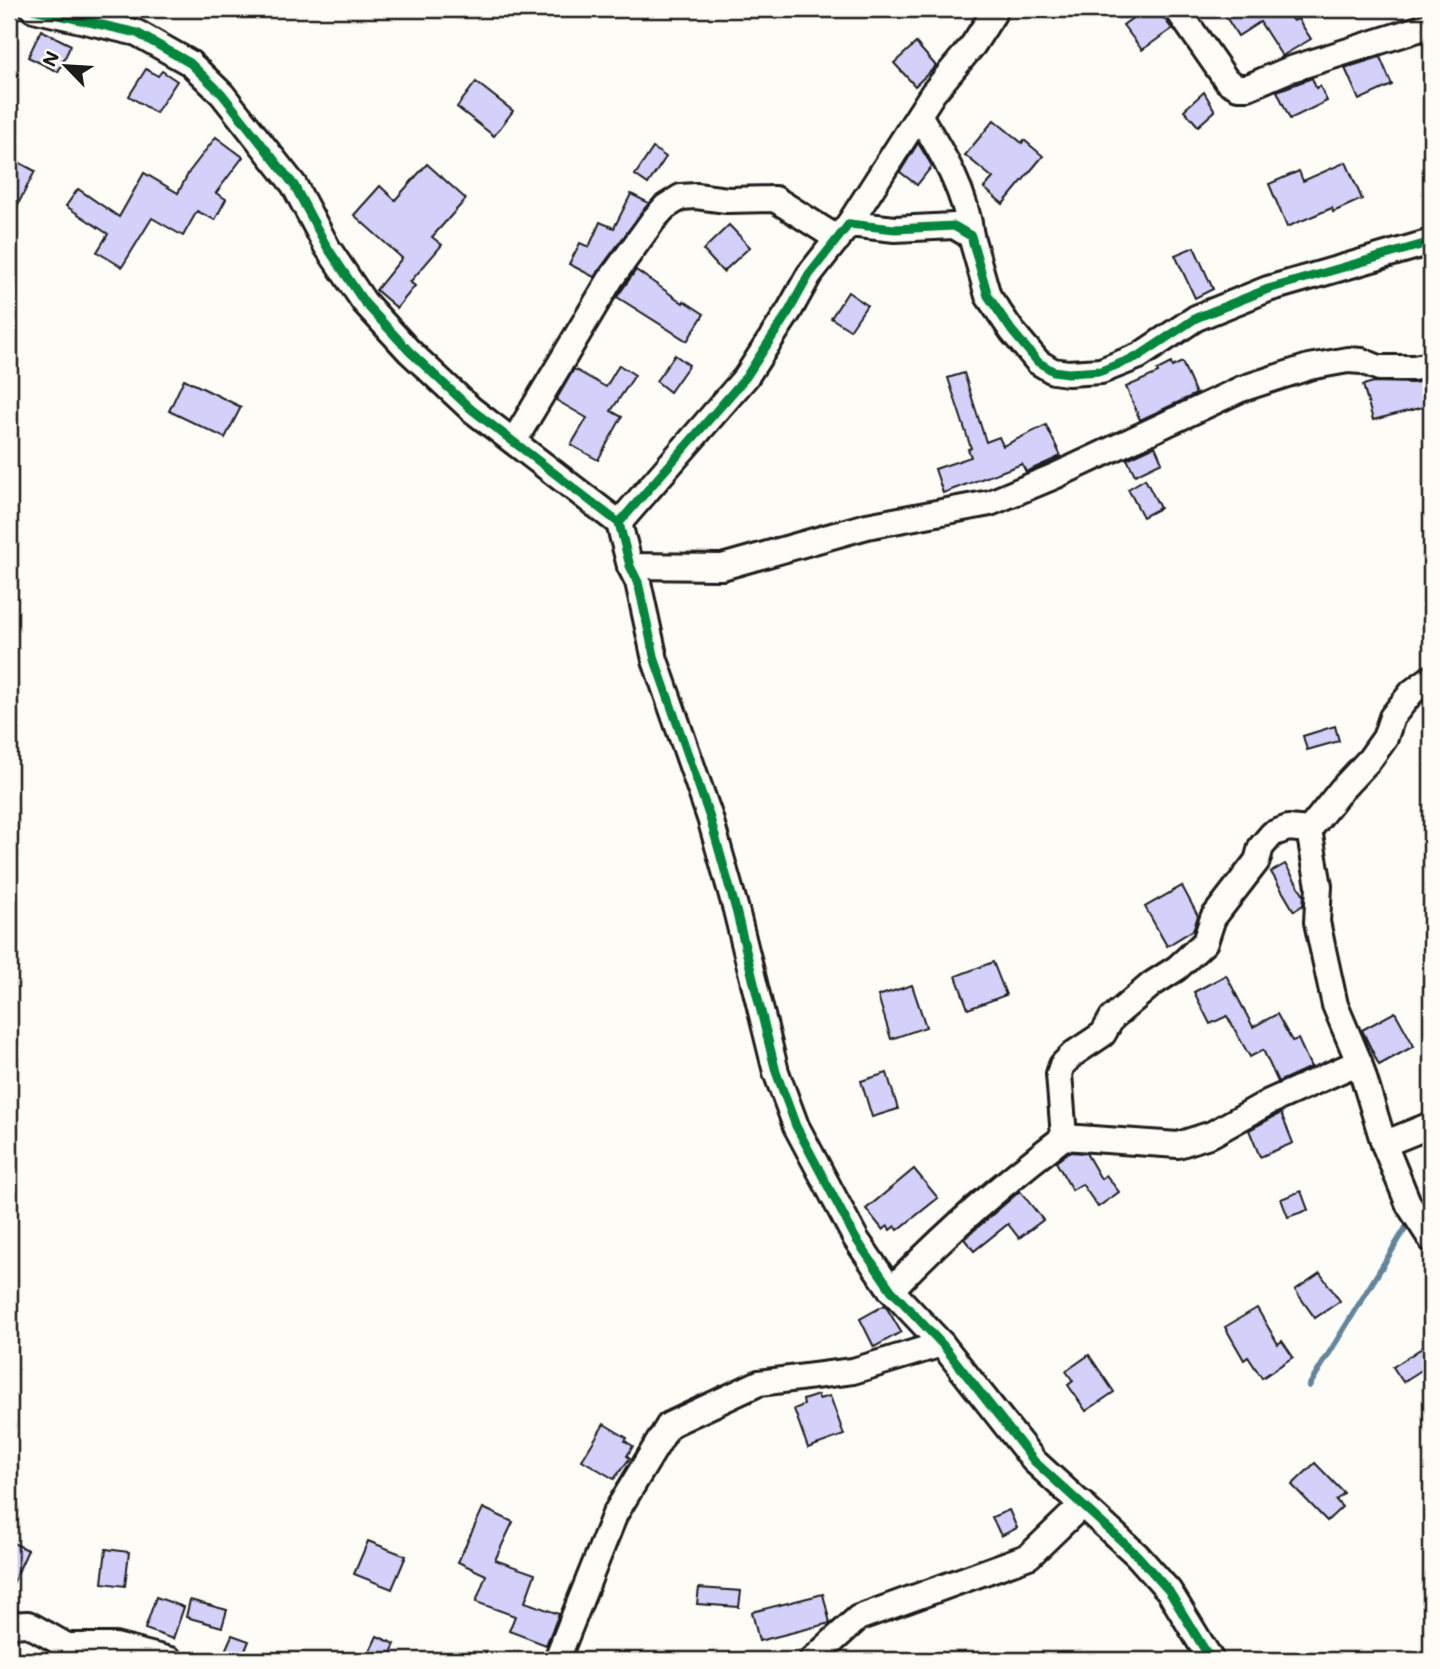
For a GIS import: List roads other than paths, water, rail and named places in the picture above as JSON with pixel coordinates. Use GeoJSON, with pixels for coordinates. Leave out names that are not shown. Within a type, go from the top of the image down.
{"type":"FeatureCollection","features":[{"type":"Feature","properties":{"kind":"street"},"geometry":{"type":"LineString","coordinates":[[33,9],[137,33],[190,63],[222,94],[294,185],[327,247],[364,302],[409,351],[471,409],[619,523],[629,566],[638,582],[655,660],[710,818],[776,1072],[796,1126],[856,1238],[891,1290],[942,1344],[1034,1461],[1137,1555],[1169,1591],[1211,1660]]}},
{"type":"Feature","properties":{"kind":"street"},"geometry":{"type":"LineString","coordinates":[[619,523],[746,377],[809,275],[843,231],[933,93],[973,45],[994,9]]}},
{"type":"Feature","properties":{"kind":"street"},"geometry":{"type":"LineString","coordinates":[[1177,9],[1227,81],[1238,87],[1248,87],[1288,69],[1431,25]]}},
{"type":"Feature","properties":{"kind":"street"},"geometry":{"type":"LineString","coordinates":[[919,115],[955,180],[968,211],[971,236],[988,296],[1038,362],[1053,371],[1101,371],[1139,356],[1196,318],[1268,289],[1431,242]]}},
{"type":"Feature","properties":{"kind":"street"},"geometry":{"type":"LineString","coordinates":[[514,441],[610,281],[654,219],[666,207],[681,198],[696,196],[727,200],[775,199],[843,231],[954,226],[971,236]]}},
{"type":"Feature","properties":{"kind":"street"},"geometry":{"type":"LineString","coordinates":[[629,566],[722,567],[867,526],[990,503],[1241,390],[1309,367],[1348,360],[1363,361],[1379,368],[1431,365]]}},
{"type":"Feature","properties":{"kind":"street"},"geometry":{"type":"LineString","coordinates":[[1431,678],[1412,692],[1392,717],[1385,737],[1370,760],[1341,790],[1309,831],[1319,886],[1317,922],[1335,1004],[1359,1062],[1384,1144],[1409,1205],[1431,1239]]}},
{"type":"Feature","properties":{"kind":"street"},"geometry":{"type":"LineString","coordinates":[[1065,1137],[1059,1074],[1062,1065],[1073,1054],[1103,1034],[1112,1018],[1132,1000],[1177,968],[1205,942],[1213,918],[1257,860],[1261,846],[1272,834],[1288,828],[1309,831]]}},
{"type":"Feature","properties":{"kind":"street"},"geometry":{"type":"LineString","coordinates":[[891,1290],[943,1238],[1021,1169],[1065,1137],[1178,1145],[1212,1134],[1269,1102],[1359,1062]]}},
{"type":"Feature","properties":{"kind":"street"},"geometry":{"type":"LineString","coordinates":[[1384,1144],[1431,1125]]}},
{"type":"Feature","properties":{"kind":"street"},"geometry":{"type":"LineString","coordinates":[[559,1660],[557,1659],[615,1514],[669,1425],[759,1382],[853,1371],[942,1344]]}},
{"type":"Feature","properties":{"kind":"street"},"geometry":{"type":"LineString","coordinates":[[812,1660],[858,1618],[1029,1556],[1083,1504]]}},
{"type":"Feature","properties":{"kind":"street"},"geometry":{"type":"LineString","coordinates":[[9,1625],[28,1624],[67,1646],[115,1646],[170,1660]]}},
{"type":"Feature","properties":{"kind":"waterway"},"geometry":{"type":"LineString","coordinates":[[1418,1209],[1431,1187]]}},
{"type":"Feature","properties":{"kind":"waterway"},"geometry":{"type":"LineString","coordinates":[[1309,1386],[1410,1221]]}}]}
